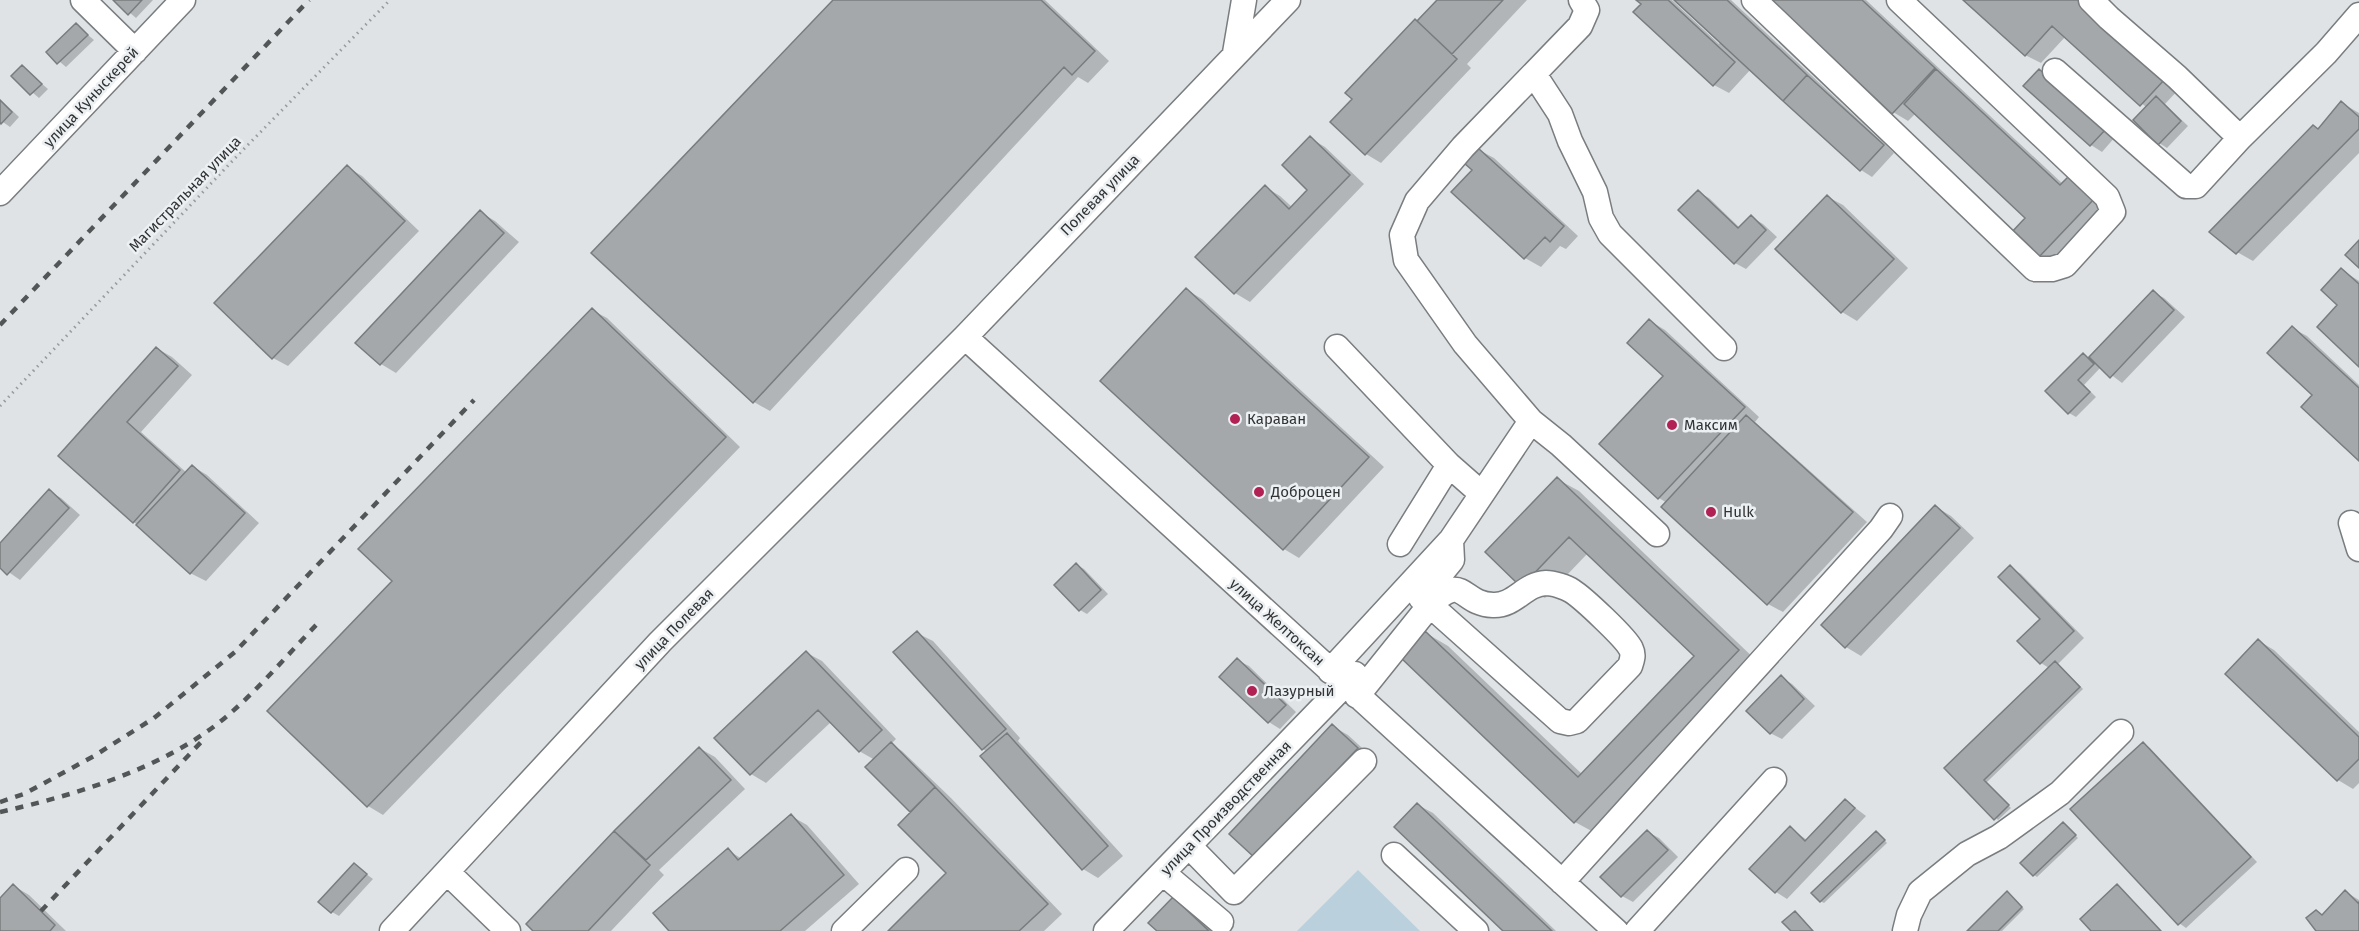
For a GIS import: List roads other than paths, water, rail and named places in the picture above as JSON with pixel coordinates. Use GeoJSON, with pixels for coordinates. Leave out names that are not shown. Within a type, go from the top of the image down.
{"type":"FeatureCollection","features":[{"type":"Feature","properties":{"kind":"street"},"geometry":{"type":"LineString","coordinates":[[83,0],[135,51]]}},
{"type":"Feature","properties":{"kind":"street","name":"улица Куныскерей"},"geometry":{"type":"LineString","coordinates":[[0,193],[183,0]]}},
{"type":"Feature","properties":{"kind":"street"},"geometry":{"type":"LineString","coordinates":[[1235,53],[1244,0]]}},
{"type":"Feature","properties":{"kind":"street"},"geometry":{"type":"LineString","coordinates":[[1235,53],[1288,0]]}},
{"type":"Feature","properties":{"kind":"street"},"geometry":{"type":"LineString","coordinates":[[1581,0],[1587,10],[1580,26],[1463,147],[1417,201],[1402,235],[1406,260],[1465,344],[1532,421],[1657,534]]}},
{"type":"Feature","properties":{"kind":"street"},"geometry":{"type":"LineString","coordinates":[[1754,0],[2035,269],[2052,269],[2065,265],[2113,212],[2107,197],[1899,0]]}},
{"type":"Feature","properties":{"kind":"street"},"geometry":{"type":"LineString","coordinates":[[2091,0],[2240,138]]}},
{"type":"Feature","properties":{"kind":"street"},"geometry":{"type":"LineString","coordinates":[[2055,71],[2186,186],[2196,186],[2240,138],[2326,53],[2359,15]]}},
{"type":"Feature","properties":{"kind":"street","name":"Полевая улица"},"geometry":{"type":"LineString","coordinates":[[965,337],[1235,53]]}},
{"type":"Feature","properties":{"kind":"street"},"geometry":{"type":"LineString","coordinates":[[1534,74],[1560,114],[1570,141],[1595,192],[1601,218],[1610,234],[1724,348]]}},
{"type":"Feature","properties":{"kind":"street","name":"улица Желтоксан"},"geometry":{"type":"LineString","coordinates":[[965,337],[1616,931]]}},
{"type":"Feature","properties":{"kind":"street","name":"улица Полевая"},"geometry":{"type":"LineString","coordinates":[[392,931],[660,642],[965,337]]}},
{"type":"Feature","properties":{"kind":"street"},"geometry":{"type":"LineString","coordinates":[[1337,347],[1449,465],[1482,494]]}},
{"type":"Feature","properties":{"kind":"street"},"geometry":{"type":"LineString","coordinates":[[1344,684],[1451,540],[1532,421]]}},
{"type":"Feature","properties":{"kind":"street"},"geometry":{"type":"LineString","coordinates":[[1400,544],[1449,465]]}},
{"type":"Feature","properties":{"kind":"street"},"geometry":{"type":"LineString","coordinates":[[1562,882],[1865,547],[1890,516]]}},
{"type":"Feature","properties":{"kind":"street"},"geometry":{"type":"LineString","coordinates":[[2351,523],[2359,549]]}},
{"type":"Feature","properties":{"kind":"street"},"geometry":{"type":"LineString","coordinates":[[1344,684],[1441,594],[1452,589],[1485,604],[1496,605],[1513,601],[1526,588],[1537,584],[1550,583],[1572,591],[1630,647],[1633,655],[1630,666],[1577,721],[1569,723],[1560,721],[1430,605]]}},
{"type":"Feature","properties":{"kind":"street","name":"улица Производственная"},"geometry":{"type":"LineString","coordinates":[[1117,927],[1163,873],[1344,684]]}},
{"type":"Feature","properties":{"kind":"street"},"geometry":{"type":"LineString","coordinates":[[1905,931],[1920,892],[1967,854],[2000,837],[2060,793],[2121,732]]}},
{"type":"Feature","properties":{"kind":"street"},"geometry":{"type":"LineString","coordinates":[[1163,873],[1226,926],[1234,892],[1364,761]]}},
{"type":"Feature","properties":{"kind":"street"},"geometry":{"type":"LineString","coordinates":[[1637,931],[1774,780]]}},
{"type":"Feature","properties":{"kind":"street"},"geometry":{"type":"LineString","coordinates":[[1189,846],[1234,892]]}},
{"type":"Feature","properties":{"kind":"street"},"geometry":{"type":"LineString","coordinates":[[1394,855],[1476,931]]}},
{"type":"Feature","properties":{"kind":"street"},"geometry":{"type":"LineString","coordinates":[[844,931],[906,870]]}},
{"type":"Feature","properties":{"kind":"street"},"geometry":{"type":"LineString","coordinates":[[447,872],[508,931]]}},
{"type":"Feature","properties":{"kind":"railway"},"geometry":{"type":"LineString","coordinates":[[0,325],[309,0]]}},
{"type":"Feature","properties":{"kind":"railway"},"geometry":{"type":"LineString","coordinates":[[0,802],[24,794],[94,756],[154,718],[235,652],[474,400]]}},
{"type":"Feature","properties":{"kind":"railway"},"geometry":{"type":"LineString","coordinates":[[0,812],[89,788],[148,765],[176,751],[226,717],[262,683],[319,622]]}},
{"type":"Feature","properties":{"kind":"railway"},"geometry":{"type":"LineString","coordinates":[[41,911],[203,740]]}},
{"type":"Feature","properties":{"kind":"place","name":"Караван"},"geometry":{"type":"Point","coordinates":[1235,419]}},
{"type":"Feature","properties":{"kind":"place","name":"Максим"},"geometry":{"type":"Point","coordinates":[1672,425]}},
{"type":"Feature","properties":{"kind":"place","name":"Доброцен"},"geometry":{"type":"Point","coordinates":[1259,492]}},
{"type":"Feature","properties":{"kind":"place","name":"Hulk"},"geometry":{"type":"Point","coordinates":[1711,512]}},
{"type":"Feature","properties":{"kind":"place","name":"Лазурный"},"geometry":{"type":"Point","coordinates":[1252,691]}}]}
